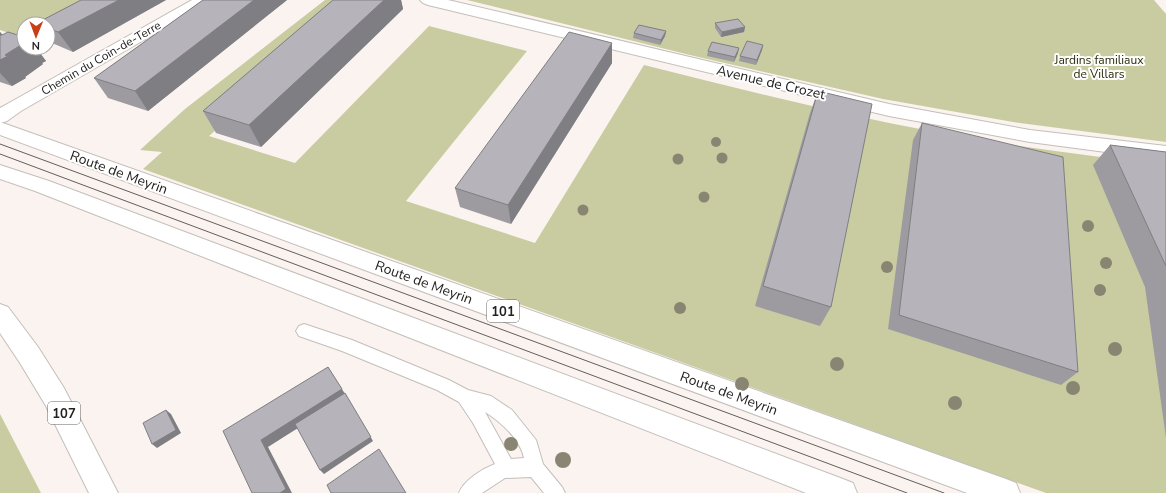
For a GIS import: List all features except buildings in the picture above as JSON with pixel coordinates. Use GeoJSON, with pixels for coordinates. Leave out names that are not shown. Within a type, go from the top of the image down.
{"type":"FeatureCollection","features":[{"type":"Feature","properties":{"kind":"main road","name":"Chemin du Coin-de-Terre"},"geometry":{"type":"LineString","coordinates":[[0,117],[202,0]]}},
{"type":"Feature","properties":{"kind":"main road","name":"Avenue de Crozet"},"geometry":{"type":"LineString","coordinates":[[428,0],[889,110],[1030,136],[1166,153]]}},
{"type":"Feature","properties":{"kind":"main road","name":"Route de Meyrin"},"geometry":{"type":"LineString","coordinates":[[0,128],[1006,493]]}},
{"type":"Feature","properties":{"kind":"main road"},"geometry":{"type":"LineString","coordinates":[[0,172],[49,188],[843,493]]}},
{"type":"Feature","properties":{"kind":"main road","name":"107"},"geometry":{"type":"LineString","coordinates":[[0,314],[29,355],[55,397],[104,493]]}},
{"type":"Feature","properties":{"kind":"lane"},"geometry":{"type":"LineString","coordinates":[[304,331],[346,345],[443,385],[465,397],[486,402],[506,416],[530,446],[536,468],[556,493]]}},
{"type":"Feature","properties":{"kind":"lane"},"geometry":{"type":"LineString","coordinates":[[465,397],[479,417],[506,467]]}},
{"type":"Feature","properties":{"kind":"lane"},"geometry":{"type":"LineString","coordinates":[[468,493],[486,478],[506,467],[520,466],[536,468]]}},
{"type":"Feature","properties":{"kind":"green space"},"geometry":{"type":"Polygon","coordinates":[[[0,0],[128,0],[56,38],[56,16],[16,16],[16,35],[0,30],[0,0]]]}},
{"type":"Feature","properties":{"kind":"green space"},"geometry":{"type":"Polygon","coordinates":[[[325,0],[363,0],[209,136],[295,163],[429,26],[527,51],[406,201],[535,243],[644,65],[805,104],[927,131],[1018,146],[1166,165],[1166,493],[1046,493],[143,169],[162,152],[140,150],[185,109],[325,0]]]}},
{"type":"Feature","properties":{"kind":"green space","name":"Jardins familiaux de Villars"},"geometry":{"type":"Polygon","coordinates":[[[467,0],[1154,0],[1166,14],[1166,142],[1013,122],[883,99],[694,56],[467,0]]]}},
{"type":"Feature","properties":{"kind":"green space"},"geometry":{"type":"Polygon","coordinates":[[[0,414],[41,493],[0,493],[0,414]]]}},
{"type":"Feature","properties":{"kind":"tram line"},"geometry":{"type":"LineString","coordinates":[[0,144],[944,493]]}},
{"type":"Feature","properties":{"kind":"tram line"},"geometry":{"type":"LineString","coordinates":[[0,154],[907,493]]}}]}
